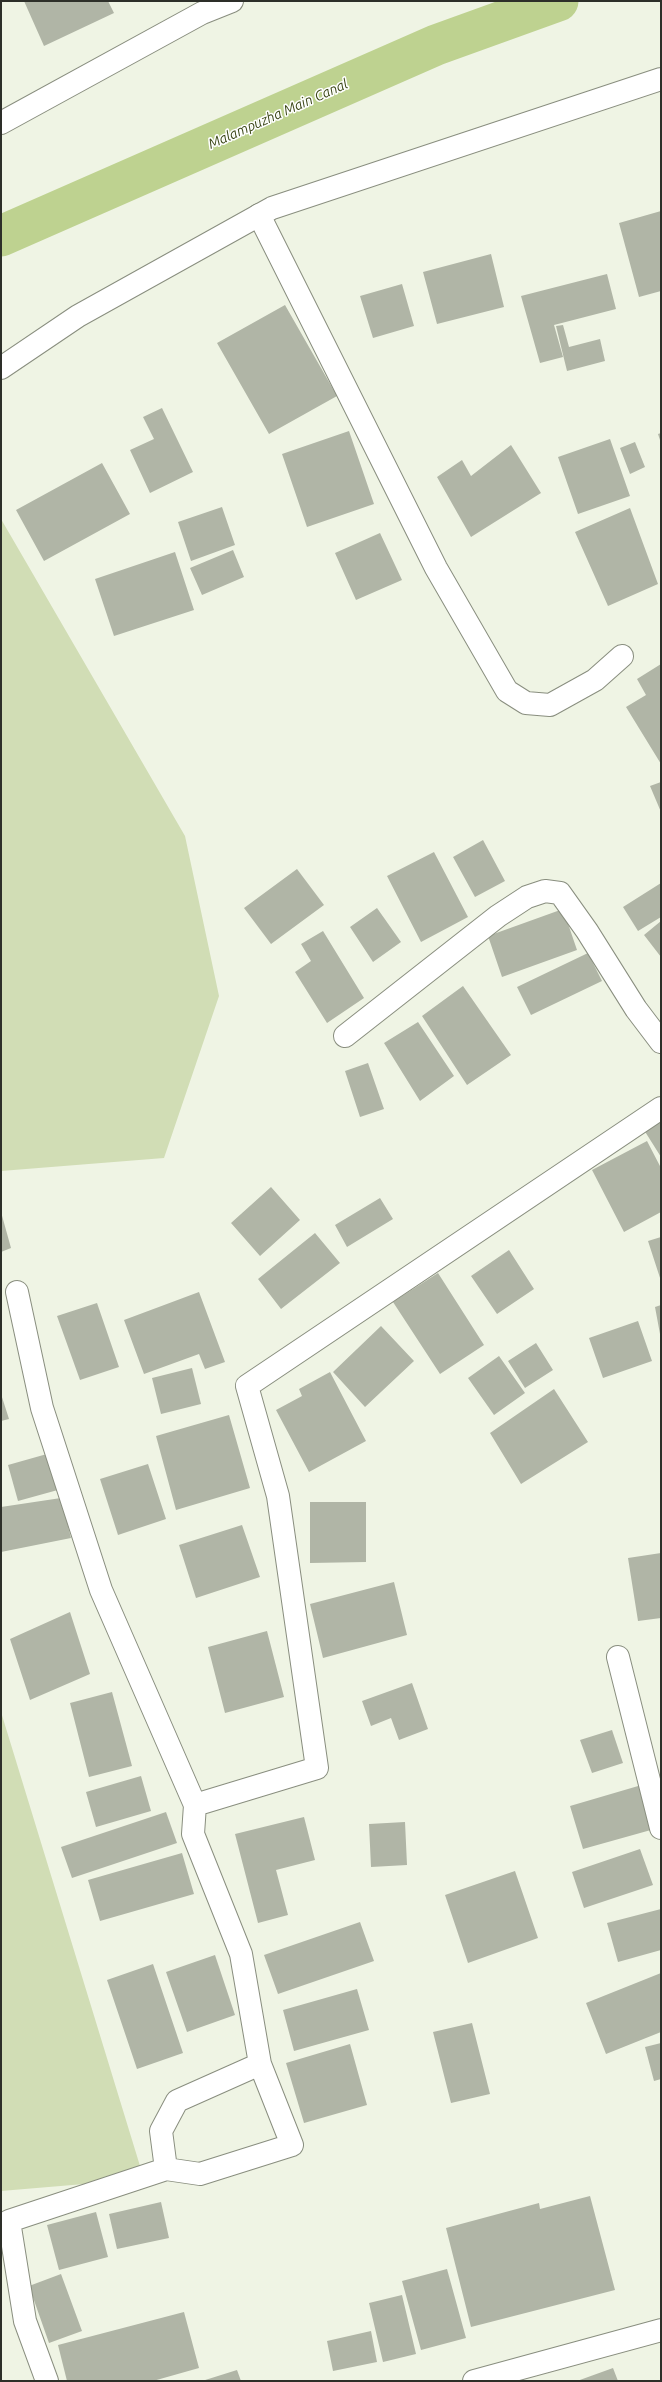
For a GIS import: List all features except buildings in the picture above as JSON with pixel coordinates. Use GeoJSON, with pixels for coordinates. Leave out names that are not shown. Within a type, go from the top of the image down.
{"type":"FeatureCollection","features":[{"type":"Feature","properties":{"kind":"street"},"geometry":{"type":"LineString","coordinates":[[1,124],[202,14],[232,1]]}},
{"type":"Feature","properties":{"kind":"street"},"geometry":{"type":"LineString","coordinates":[[1,368],[78,316],[272,208],[661,79]]}},
{"type":"Feature","properties":{"kind":"street"},"geometry":{"type":"LineString","coordinates":[[259,215],[436,568],[508,691],[526,703],[550,705],[595,680],[622,656]]}},
{"type":"Feature","properties":{"kind":"street"},"geometry":{"type":"LineString","coordinates":[[345,1036],[498,916],[527,897],[545,891],[560,893],[587,931],[636,1008],[661,1042]]}},
{"type":"Feature","properties":{"kind":"street"},"geometry":{"type":"LineString","coordinates":[[195,1804],[317,1768],[278,1496],[247,1386],[661,1108]]}},
{"type":"Feature","properties":{"kind":"street"},"geometry":{"type":"LineString","coordinates":[[17,1292],[42,1408],[101,1590],[195,1804],[193,1834],[241,1954],[260,2064],[292,2145],[200,2174],[166,2169],[9,2221],[25,2321],[47,2381]]}},
{"type":"Feature","properties":{"kind":"street"},"geometry":{"type":"LineString","coordinates":[[618,1657],[661,1828]]}},
{"type":"Feature","properties":{"kind":"street"},"geometry":{"type":"LineString","coordinates":[[166,2169],[161,2131],[177,2101],[260,2064]]}},
{"type":"Feature","properties":{"kind":"street"},"geometry":{"type":"LineString","coordinates":[[474,2381],[661,2330]]}},
{"type":"Feature","properties":{"kind":"green space"},"geometry":{"type":"Polygon","coordinates":[[[1,519],[185,836],[219,996],[164,1158],[1,1171],[1,519]]]}},
{"type":"Feature","properties":{"kind":"green space"},"geometry":{"type":"Polygon","coordinates":[[[1,1712],[144,2179],[1,2191],[1,1712]]]}},
{"type":"Feature","properties":{"kind":"waterway","name":"Malampuzha Main Canal"},"geometry":{"type":"LineString","coordinates":[[1,236],[436,45],[558,1]]}}]}
